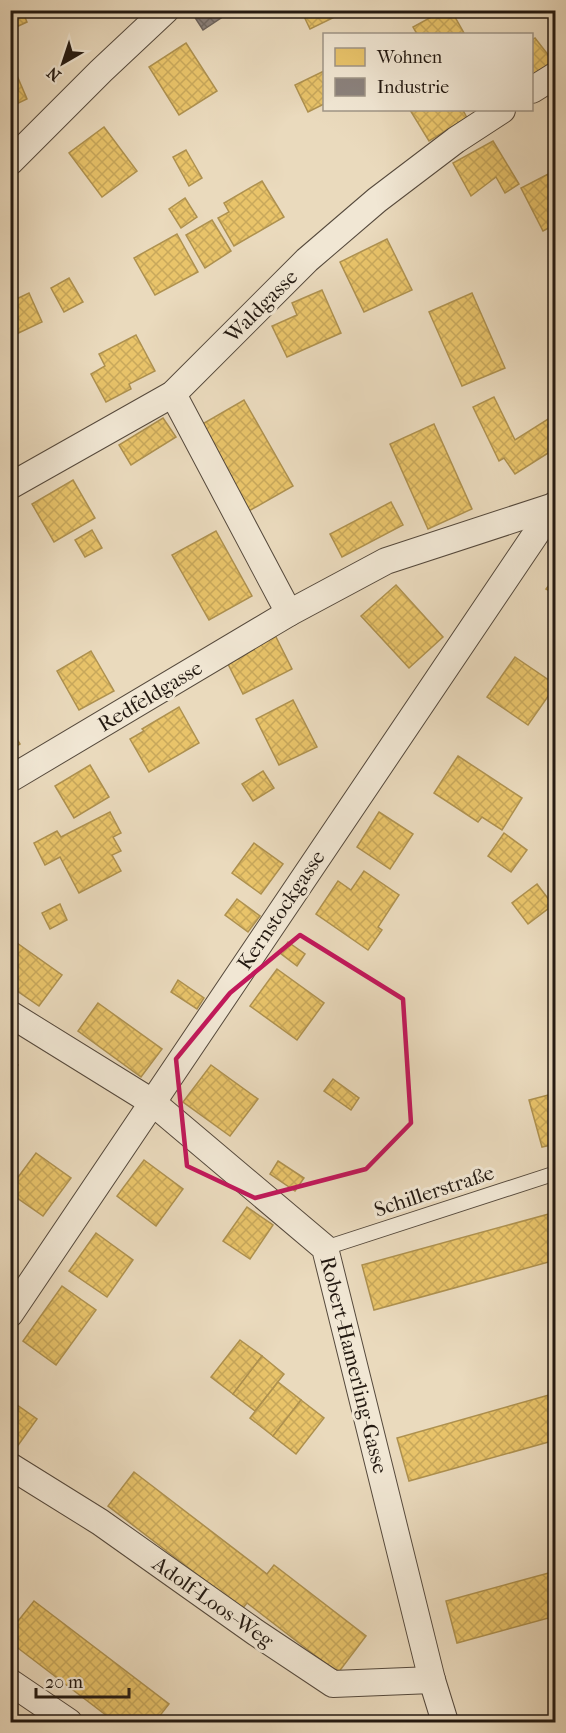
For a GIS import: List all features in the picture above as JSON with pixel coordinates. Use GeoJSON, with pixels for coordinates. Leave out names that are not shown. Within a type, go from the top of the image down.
{"type":"FeatureCollection","features":[{"type":"Feature","properties":{"kind":"street"},"geometry":{"type":"LineString","coordinates":[[10,162],[166,10]]}},
{"type":"Feature","properties":{"kind":"street"},"geometry":{"type":"LineString","coordinates":[[533,89],[555,75]]}},
{"type":"Feature","properties":{"kind":"street","name":"Waldgasse"},"geometry":{"type":"LineString","coordinates":[[10,486],[173,394],[307,260],[377,200],[456,140],[500,111]]}},
{"type":"Feature","properties":{"kind":"street"},"geometry":{"type":"LineString","coordinates":[[173,394],[290,613]]}},
{"type":"Feature","properties":{"kind":"street","name":"Redfeldgasse"},"geometry":{"type":"LineString","coordinates":[[10,779],[290,613],[386,561],[555,505]]}},
{"type":"Feature","properties":{"kind":"street","name":"Kernstockgasse"},"geometry":{"type":"LineString","coordinates":[[10,1314],[555,505]]}},
{"type":"Feature","properties":{"kind":"street","name":"Robert-Hamerling-Gasse"},"geometry":{"type":"LineString","coordinates":[[10,1014],[152,1102],[325,1248],[432,1680],[445,1722]]}},
{"type":"Feature","properties":{"kind":"street","name":"Adolf-Loos-Weg"},"geometry":{"type":"LineString","coordinates":[[10,1466],[100,1522],[255,1632],[333,1684],[432,1680]]}},
{"type":"Feature","properties":{"kind":"street"},"geometry":{"type":"LineString","coordinates":[[10,1682],[69,1722]]}},
{"type":"Feature","properties":{"kind":"lane","name":"Schillerstraße"},"geometry":{"type":"LineString","coordinates":[[325,1248],[555,1173]]}},
{"type":"Feature","properties":{"kind":"highlighted area"},"geometry":{"type":"Polygon","coordinates":[[[300,935],[403,999],[411,1123],[366,1169],[255,1198],[187,1166],[176,1059],[230,993],[300,935]]]}},
{"type":"Feature","properties":{"kind":"building: Wohnen"},"geometry":{"type":"Polygon","coordinates":[[[22,10],[27,22],[14,28],[10,22],[10,13],[22,10]]]}},
{"type":"Feature","properties":{"kind":"building: Wohnen"},"geometry":{"type":"Polygon","coordinates":[[[301,10],[344,10],[345,12],[310,29],[301,10]]]}},
{"type":"Feature","properties":{"kind":"building: Wohnen"},"geometry":{"type":"Polygon","coordinates":[[[444,10],[451,10],[464,33],[416,33],[413,27],[444,10]]]}},
{"type":"Feature","properties":{"kind":"building: Wohnen"},"geometry":{"type":"Polygon","coordinates":[[[535,38],[553,61],[533,76],[533,39],[535,38]]]}},
{"type":"Feature","properties":{"kind":"building: Wohnen"},"geometry":{"type":"Polygon","coordinates":[[[186,43],[217,91],[179,115],[149,67],[186,43]]]}},
{"type":"Feature","properties":{"kind":"building: Wohnen"},"geometry":{"type":"Polygon","coordinates":[[[12,64],[27,99],[10,107],[10,65],[12,64]]]}},
{"type":"Feature","properties":{"kind":"building: Wohnen"},"geometry":{"type":"Polygon","coordinates":[[[323,71],[323,104],[308,112],[295,85],[323,71]]]}},
{"type":"Feature","properties":{"kind":"building: Wohnen"},"geometry":{"type":"Polygon","coordinates":[[[411,111],[464,111],[467,118],[429,141],[411,111]]]}},
{"type":"Feature","properties":{"kind":"building: Wohnen"},"geometry":{"type":"Polygon","coordinates":[[[104,127],[137,171],[102,197],[69,153],[104,127]]]}},
{"type":"Feature","properties":{"kind":"building: Wohnen"},"geometry":{"type":"Polygon","coordinates":[[[493,141],[519,184],[505,193],[496,177],[471,196],[453,163],[493,141]]]}},
{"type":"Feature","properties":{"kind":"building: Wohnen"},"geometry":{"type":"Polygon","coordinates":[[[186,150],[202,178],[189,186],[173,157],[186,150]]]}},
{"type":"Feature","properties":{"kind":"building: Wohnen"},"geometry":{"type":"Polygon","coordinates":[[[556,170],[556,224],[543,231],[521,188],[556,170]]]}},
{"type":"Feature","properties":{"kind":"building: Wohnen"},"geometry":{"type":"Polygon","coordinates":[[[262,181],[284,217],[234,246],[218,218],[229,212],[224,203],[262,181]]]}},
{"type":"Feature","properties":{"kind":"building: Wohnen"},"geometry":{"type":"Polygon","coordinates":[[[185,198],[197,217],[181,228],[169,209],[185,198]]]}},
{"type":"Feature","properties":{"kind":"building: Wohnen"},"geometry":{"type":"Polygon","coordinates":[[[212,220],[231,251],[205,268],[186,235],[212,220]]]}},
{"type":"Feature","properties":{"kind":"building: Wohnen"},"geometry":{"type":"Polygon","coordinates":[[[177,234],[198,272],[155,295],[134,258],[177,234]]]}},
{"type":"Feature","properties":{"kind":"building: Wohnen"},"geometry":{"type":"Polygon","coordinates":[[[387,239],[412,290],[364,312],[340,262],[387,239]]]}},
{"type":"Feature","properties":{"kind":"building: Wohnen"},"geometry":{"type":"Polygon","coordinates":[[[69,278],[83,302],[64,312],[51,288],[69,278]]]}},
{"type":"Feature","properties":{"kind":"building: Wohnen"},"geometry":{"type":"Polygon","coordinates":[[[322,290],[341,333],[287,357],[272,326],[297,315],[292,303],[322,290]]]}},
{"type":"Feature","properties":{"kind":"building: Wohnen"},"geometry":{"type":"Polygon","coordinates":[[[29,293],[42,322],[10,337],[10,302],[29,293]]]}},
{"type":"Feature","properties":{"kind":"building: Wohnen"},"geometry":{"type":"Polygon","coordinates":[[[472,293],[505,368],[462,386],[429,312],[472,293]]]}},
{"type":"Feature","properties":{"kind":"building: Wohnen"},"geometry":{"type":"Polygon","coordinates":[[[136,335],[155,371],[129,384],[131,389],[106,402],[91,374],[105,366],[99,354],[136,335]]]}},
{"type":"Feature","properties":{"kind":"building: Wohnen"},"geometry":{"type":"Polygon","coordinates":[[[494,397],[515,440],[556,414],[556,448],[515,474],[504,458],[499,461],[473,407],[494,397]]]}},
{"type":"Feature","properties":{"kind":"building: Wohnen"},"geometry":{"type":"Polygon","coordinates":[[[244,400],[293,486],[247,512],[199,426],[244,400]]]}},
{"type":"Feature","properties":{"kind":"building: Wohnen"},"geometry":{"type":"Polygon","coordinates":[[[163,418],[176,437],[131,465],[119,445],[163,418]]]}},
{"type":"Feature","properties":{"kind":"building: Wohnen"},"geometry":{"type":"Polygon","coordinates":[[[434,424],[472,509],[428,529],[390,444],[434,424]]]}},
{"type":"Feature","properties":{"kind":"building: Wohnen"},"geometry":{"type":"Polygon","coordinates":[[[73,480],[95,518],[54,542],[32,504],[73,480]]]}},
{"type":"Feature","properties":{"kind":"building: Wohnen"},"geometry":{"type":"Polygon","coordinates":[[[391,502],[403,525],[342,557],[330,534],[391,502]]]}},
{"type":"Feature","properties":{"kind":"building: Wohnen"},"geometry":{"type":"Polygon","coordinates":[[[92,530],[102,548],[85,557],[75,540],[92,530]]]}},
{"type":"Feature","properties":{"kind":"building: Wohnen"},"geometry":{"type":"Polygon","coordinates":[[[216,531],[252,596],[209,620],[172,555],[216,531]]]}},
{"type":"Feature","properties":{"kind":"building: Wohnen"},"geometry":{"type":"Polygon","coordinates":[[[556,576],[556,595],[546,589],[556,576]]]}},
{"type":"Feature","properties":{"kind":"building: Wohnen"},"geometry":{"type":"Polygon","coordinates":[[[396,585],[443,637],[409,668],[361,616],[396,585]]]}},
{"type":"Feature","properties":{"kind":"building: Wohnen"},"geometry":{"type":"Polygon","coordinates":[[[275,635],[292,669],[243,694],[226,660],[275,635]]]}},
{"type":"Feature","properties":{"kind":"building: Wohnen"},"geometry":{"type":"Polygon","coordinates":[[[91,651],[114,691],[79,710],[57,671],[91,651]]]}},
{"type":"Feature","properties":{"kind":"building: Wohnen"},"geometry":{"type":"Polygon","coordinates":[[[515,657],[556,685],[528,725],[487,697],[515,657]]]}},
{"type":"Feature","properties":{"kind":"building: Wohnen"},"geometry":{"type":"Polygon","coordinates":[[[293,700],[317,747],[279,765],[256,719],[293,700]]]}},
{"type":"Feature","properties":{"kind":"building: Wohnen"},"geometry":{"type":"Polygon","coordinates":[[[179,707],[199,743],[149,772],[130,739],[144,731],[142,729],[179,707]]]}},
{"type":"Feature","properties":{"kind":"building: Wohnen"},"geometry":{"type":"Polygon","coordinates":[[[10,728],[20,744],[10,750],[10,728]]]}},
{"type":"Feature","properties":{"kind":"building: Wohnen"},"geometry":{"type":"Polygon","coordinates":[[[458,756],[522,798],[502,830],[482,817],[478,822],[434,793],[458,756]]]}},
{"type":"Feature","properties":{"kind":"building: Wohnen"},"geometry":{"type":"Polygon","coordinates":[[[90,765],[109,797],[74,818],[55,786],[90,765]]]}},
{"type":"Feature","properties":{"kind":"building: Wohnen"},"geometry":{"type":"Polygon","coordinates":[[[263,771],[274,788],[253,801],[242,784],[263,771]]]}},
{"type":"Feature","properties":{"kind":"building: Wohnen"},"geometry":{"type":"Polygon","coordinates":[[[110,812],[121,833],[113,837],[121,851],[112,855],[121,871],[79,893],[60,857],[45,865],[34,843],[57,831],[61,837],[110,812]]]}},
{"type":"Feature","properties":{"kind":"building: Wohnen"},"geometry":{"type":"Polygon","coordinates":[[[379,812],[413,834],[390,869],[357,847],[379,812]]]}},
{"type":"Feature","properties":{"kind":"building: Wohnen"},"geometry":{"type":"Polygon","coordinates":[[[504,833],[527,850],[511,872],[488,856],[504,833]]]}},
{"type":"Feature","properties":{"kind":"building: Wohnen"},"geometry":{"type":"Polygon","coordinates":[[[254,843],[283,864],[261,894],[232,873],[254,843]]]}},
{"type":"Feature","properties":{"kind":"building: Wohnen"},"geometry":{"type":"Polygon","coordinates":[[[364,871],[399,895],[378,927],[382,930],[368,950],[316,914],[338,881],[351,890],[364,871]]]}},
{"type":"Feature","properties":{"kind":"building: Wohnen"},"geometry":{"type":"Polygon","coordinates":[[[537,884],[553,905],[528,924],[512,903],[537,884]]]}},
{"type":"Feature","properties":{"kind":"building: Wohnen"},"geometry":{"type":"Polygon","coordinates":[[[237,899],[260,916],[248,932],[225,915],[237,899]]]}},
{"type":"Feature","properties":{"kind":"building: Wohnen"},"geometry":{"type":"Polygon","coordinates":[[[60,904],[67,920],[50,929],[42,913],[60,904]]]}},
{"type":"Feature","properties":{"kind":"building: Wohnen"},"geometry":{"type":"Polygon","coordinates":[[[10,938],[62,975],[39,1006],[10,986],[10,938]]]}},
{"type":"Feature","properties":{"kind":"building: Wohnen"},"geometry":{"type":"Polygon","coordinates":[[[288,942],[305,954],[297,966],[280,953],[288,942]]]}},
{"type":"Feature","properties":{"kind":"building: Wohnen"},"geometry":{"type":"Polygon","coordinates":[[[277,969],[324,1003],[297,1040],[250,1006],[277,969]]]}},
{"type":"Feature","properties":{"kind":"building: Wohnen"},"geometry":{"type":"Polygon","coordinates":[[[178,980],[204,998],[197,1009],[171,992],[178,980]]]}},
{"type":"Feature","properties":{"kind":"building: Wohnen"},"geometry":{"type":"Polygon","coordinates":[[[98,1003],[162,1049],[141,1077],[78,1031],[98,1003]]]}},
{"type":"Feature","properties":{"kind":"building: Wohnen"},"geometry":{"type":"Polygon","coordinates":[[[10,1060],[18,1065],[10,1076],[10,1060]]]}},
{"type":"Feature","properties":{"kind":"building: Wohnen"},"geometry":{"type":"Polygon","coordinates":[[[211,1065],[258,1099],[230,1136],[183,1102],[211,1065]]]}},
{"type":"Feature","properties":{"kind":"building: Wohnen"},"geometry":{"type":"Polygon","coordinates":[[[333,1079],[359,1098],[351,1110],[324,1091],[333,1079]]]}},
{"type":"Feature","properties":{"kind":"building: Wohnen"},"geometry":{"type":"Polygon","coordinates":[[[556,1093],[556,1144],[542,1147],[529,1100],[556,1093]]]}},
{"type":"Feature","properties":{"kind":"building: Wohnen"},"geometry":{"type":"Polygon","coordinates":[[[36,1153],[71,1178],[43,1216],[10,1193],[10,1188],[36,1153]]]}},
{"type":"Feature","properties":{"kind":"building: Wohnen"},"geometry":{"type":"Polygon","coordinates":[[[144,1160],[183,1189],[156,1226],[117,1196],[144,1160]]]}},
{"type":"Feature","properties":{"kind":"building: Wohnen"},"geometry":{"type":"Polygon","coordinates":[[[278,1161],[304,1178],[295,1191],[270,1174],[278,1161]]]}},
{"type":"Feature","properties":{"kind":"building: Wohnen"},"geometry":{"type":"Polygon","coordinates":[[[247,1207],[273,1225],[250,1259],[223,1241],[247,1207]]]}},
{"type":"Feature","properties":{"kind":"building: Wohnen"},"geometry":{"type":"Polygon","coordinates":[[[556,1212],[556,1260],[374,1310],[362,1265],[556,1212]]]}},
{"type":"Feature","properties":{"kind":"building: Wohnen"},"geometry":{"type":"Polygon","coordinates":[[[96,1233],[133,1260],[107,1297],[69,1271],[96,1233]]]}},
{"type":"Feature","properties":{"kind":"building: Wohnen"},"geometry":{"type":"Polygon","coordinates":[[[62,1286],[96,1310],[56,1365],[23,1341],[62,1286]]]}},
{"type":"Feature","properties":{"kind":"building: Wohnen"},"geometry":{"type":"Polygon","coordinates":[[[240,1340],[262,1356],[233,1394],[211,1377],[240,1340]]]}},
{"type":"Feature","properties":{"kind":"building: Wohnen"},"geometry":{"type":"Polygon","coordinates":[[[262,1356],[284,1374],[255,1411],[233,1394],[262,1356]]]}},
{"type":"Feature","properties":{"kind":"building: Wohnen"},"geometry":{"type":"Polygon","coordinates":[[[278,1382],[301,1400],[273,1436],[250,1418],[278,1382]]]}},
{"type":"Feature","properties":{"kind":"building: Wohnen"},"geometry":{"type":"Polygon","coordinates":[[[556,1393],[556,1440],[409,1481],[397,1438],[556,1393]]]}},
{"type":"Feature","properties":{"kind":"building: Wohnen"},"geometry":{"type":"Polygon","coordinates":[[[10,1400],[37,1419],[14,1451],[10,1448],[10,1400]]]}},
{"type":"Feature","properties":{"kind":"building: Wohnen"},"geometry":{"type":"Polygon","coordinates":[[[301,1400],[324,1418],[296,1454],[273,1436],[301,1400]]]}},
{"type":"Feature","properties":{"kind":"building: Wohnen"},"geometry":{"type":"Polygon","coordinates":[[[134,1472],[267,1574],[274,1565],[366,1636],[338,1673],[247,1603],[242,1609],[108,1506],[134,1472]]]}},
{"type":"Feature","properties":{"kind":"building: Wohnen"},"geometry":{"type":"Polygon","coordinates":[[[556,1571],[556,1616],[457,1643],[446,1601],[556,1571]]]}},
{"type":"Feature","properties":{"kind":"building: Wohnen"},"geometry":{"type":"Polygon","coordinates":[[[34,1601],[169,1704],[155,1722],[115,1722],[10,1642],[10,1631],[34,1601]]]}},
{"type":"Feature","properties":{"kind":"building: Industrie"},"geometry":{"type":"Polygon","coordinates":[[[196,10],[220,10],[224,16],[203,30],[192,13],[196,10]]]}}]}
